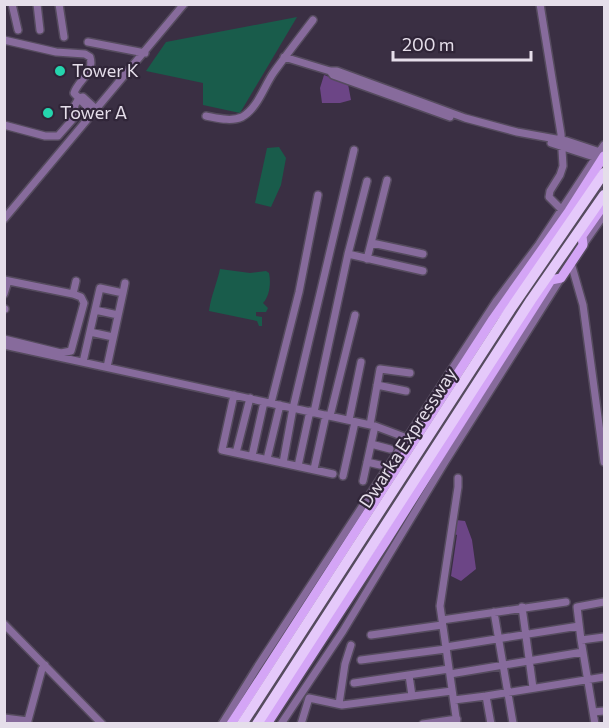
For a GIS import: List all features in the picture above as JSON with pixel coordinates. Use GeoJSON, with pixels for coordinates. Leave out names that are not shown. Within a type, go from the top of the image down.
{"type":"FeatureCollection","features":[{"type":"Feature","properties":{"kind":"highway","name":"Dwarka Expressway"},"geometry":{"type":"LineString","coordinates":[[242,723],[510,310],[604,173]]}},
{"type":"Feature","properties":{"kind":"highway","name":"Dwarka Expressway"},"geometry":{"type":"LineString","coordinates":[[257,723],[531,300],[604,195]]}},
{"type":"Feature","properties":{"kind":"highway"},"geometry":{"type":"LineString","coordinates":[[292,631],[299,625],[338,568],[349,559]]}},
{"type":"Feature","properties":{"kind":"highway"},"geometry":{"type":"LineString","coordinates":[[323,637],[326,625],[359,574],[358,567]]}},
{"type":"Feature","properties":{"kind":"main road"},"geometry":{"type":"LineString","coordinates":[[231,723],[494,319],[569,211],[602,153]]}},
{"type":"Feature","properties":{"kind":"main road"},"geometry":{"type":"LineString","coordinates":[[267,723],[556,279],[571,264],[604,203]]}},
{"type":"Feature","properties":{"kind":"street"},"geometry":{"type":"LineString","coordinates":[[12,4],[18,30]]}},
{"type":"Feature","properties":{"kind":"street"},"geometry":{"type":"LineString","coordinates":[[37,4],[40,30]]}},
{"type":"Feature","properties":{"kind":"street"},"geometry":{"type":"LineString","coordinates":[[59,4],[64,37]]}},
{"type":"Feature","properties":{"kind":"street"},"geometry":{"type":"LineString","coordinates":[[4,219],[184,4]]}},
{"type":"Feature","properties":{"kind":"street"},"geometry":{"type":"LineString","coordinates":[[540,4],[561,143],[562,171],[549,197],[562,210]]}},
{"type":"Feature","properties":{"kind":"street"},"geometry":{"type":"LineString","coordinates":[[206,116],[230,120],[248,112],[255,105],[284,57],[313,20]]}},
{"type":"Feature","properties":{"kind":"street"},"geometry":{"type":"LineString","coordinates":[[4,40],[57,52],[85,54],[90,57],[92,66],[75,90],[75,94],[95,111]]}},
{"type":"Feature","properties":{"kind":"street"},"geometry":{"type":"LineString","coordinates":[[88,42],[145,53]]}},
{"type":"Feature","properties":{"kind":"street"},"geometry":{"type":"LineString","coordinates":[[222,723],[497,300],[602,153],[483,124],[412,101],[337,71],[330,72],[284,57]]}},
{"type":"Feature","properties":{"kind":"street"},"geometry":{"type":"LineString","coordinates":[[4,125],[45,136],[58,136],[71,122],[79,98]]}},
{"type":"Feature","properties":{"kind":"street"},"geometry":{"type":"LineString","coordinates":[[283,463],[293,408],[354,150]]}},
{"type":"Feature","properties":{"kind":"street"},"geometry":{"type":"LineString","coordinates":[[367,259],[387,180]]}},
{"type":"Feature","properties":{"kind":"street"},"geometry":{"type":"LineString","coordinates":[[298,466],[367,181]]}},
{"type":"Feature","properties":{"kind":"street"},"geometry":{"type":"LineString","coordinates":[[252,456],[299,292],[318,195]]}},
{"type":"Feature","properties":{"kind":"street"},"geometry":{"type":"LineString","coordinates":[[4,204],[15,206]]}},
{"type":"Feature","properties":{"kind":"street"},"geometry":{"type":"LineString","coordinates":[[583,241],[604,215]]}},
{"type":"Feature","properties":{"kind":"street"},"geometry":{"type":"LineString","coordinates":[[372,243],[423,254]]}},
{"type":"Feature","properties":{"kind":"street"},"geometry":{"type":"LineString","coordinates":[[348,254],[423,271]]}},
{"type":"Feature","properties":{"kind":"street"},"geometry":{"type":"LineString","coordinates":[[571,264],[583,305],[604,462]]}},
{"type":"Feature","properties":{"kind":"street"},"geometry":{"type":"LineString","coordinates":[[281,723],[343,631],[556,279]]}},
{"type":"Feature","properties":{"kind":"street"},"geometry":{"type":"LineString","coordinates":[[83,362],[102,280]]}},
{"type":"Feature","properties":{"kind":"street"},"geometry":{"type":"LineString","coordinates":[[4,294],[6,281],[73,294],[81,297],[84,303],[71,351],[61,352],[4,339]]}},
{"type":"Feature","properties":{"kind":"street"},"geometry":{"type":"LineString","coordinates":[[73,294],[76,281]]}},
{"type":"Feature","properties":{"kind":"street"},"geometry":{"type":"LineString","coordinates":[[107,367],[125,283]]}},
{"type":"Feature","properties":{"kind":"street"},"geometry":{"type":"LineString","coordinates":[[100,288],[123,293]]}},
{"type":"Feature","properties":{"kind":"street"},"geometry":{"type":"LineString","coordinates":[[95,310],[118,315]]}},
{"type":"Feature","properties":{"kind":"street"},"geometry":{"type":"LineString","coordinates":[[314,470],[355,315]]}},
{"type":"Feature","properties":{"kind":"street"},"geometry":{"type":"LineString","coordinates":[[90,332],[113,337]]}},
{"type":"Feature","properties":{"kind":"street"},"geometry":{"type":"LineString","coordinates":[[4,345],[372,425],[407,438]]}},
{"type":"Feature","properties":{"kind":"street"},"geometry":{"type":"LineString","coordinates":[[344,476],[361,362]]}},
{"type":"Feature","properties":{"kind":"street"},"geometry":{"type":"LineString","coordinates":[[363,481],[371,444],[380,369],[410,374]]}},
{"type":"Feature","properties":{"kind":"street"},"geometry":{"type":"LineString","coordinates":[[377,386],[406,391]]}},
{"type":"Feature","properties":{"kind":"street"},"geometry":{"type":"LineString","coordinates":[[234,395],[221,449],[333,474]]}},
{"type":"Feature","properties":{"kind":"street"},"geometry":{"type":"LineString","coordinates":[[236,453],[249,398]]}},
{"type":"Feature","properties":{"kind":"street"},"geometry":{"type":"LineString","coordinates":[[267,459],[280,405]]}},
{"type":"Feature","properties":{"kind":"street"},"geometry":{"type":"LineString","coordinates":[[371,444],[390,449]]}},
{"type":"Feature","properties":{"kind":"street"},"geometry":{"type":"LineString","coordinates":[[367,462],[380,465]]}},
{"type":"Feature","properties":{"kind":"street"},"geometry":{"type":"LineString","coordinates":[[423,723],[457,721],[440,606],[458,478]]}},
{"type":"Feature","properties":{"kind":"street"},"geometry":{"type":"LineString","coordinates":[[371,635],[522,607],[566,602]]}},
{"type":"Feature","properties":{"kind":"street"},"geometry":{"type":"LineString","coordinates":[[594,723],[577,607],[604,602]]}},
{"type":"Feature","properties":{"kind":"street"},"geometry":{"type":"LineString","coordinates":[[522,607],[533,688]]}},
{"type":"Feature","properties":{"kind":"street"},"geometry":{"type":"LineString","coordinates":[[494,612],[513,723]]}},
{"type":"Feature","properties":{"kind":"street"},"geometry":{"type":"LineString","coordinates":[[4,624],[43,667]]}},
{"type":"Feature","properties":{"kind":"street"},"geometry":{"type":"LineString","coordinates":[[362,660],[579,626]]}},
{"type":"Feature","properties":{"kind":"street"},"geometry":{"type":"LineString","coordinates":[[4,630],[102,723]]}},
{"type":"Feature","properties":{"kind":"street"},"geometry":{"type":"LineString","coordinates":[[581,640],[604,637]]}},
{"type":"Feature","properties":{"kind":"street"},"geometry":{"type":"LineString","coordinates":[[339,705],[345,664],[351,645]]}},
{"type":"Feature","properties":{"kind":"street"},"geometry":{"type":"LineString","coordinates":[[354,683],[503,665],[583,652]]}},
{"type":"Feature","properties":{"kind":"street"},"geometry":{"type":"LineString","coordinates":[[4,718],[27,722],[43,667]]}},
{"type":"Feature","properties":{"kind":"street"},"geometry":{"type":"LineString","coordinates":[[409,675],[412,696]]}},
{"type":"Feature","properties":{"kind":"street"},"geometry":{"type":"LineString","coordinates":[[454,700],[604,677]]}},
{"type":"Feature","properties":{"kind":"street"},"geometry":{"type":"LineString","coordinates":[[63,687],[96,723]]}},
{"type":"Feature","properties":{"kind":"street"},"geometry":{"type":"LineString","coordinates":[[299,696],[339,705],[452,691]]}},
{"type":"Feature","properties":{"kind":"street"},"geometry":{"type":"LineString","coordinates":[[486,696],[491,723]]}},
{"type":"Feature","properties":{"kind":"street"},"geometry":{"type":"LineString","coordinates":[[302,723],[309,698]]}},
{"type":"Feature","properties":{"kind":"street"},"geometry":{"type":"LineString","coordinates":[[593,712],[604,711]]}},
{"type":"Feature","properties":{"kind":"shaded area"},"geometry":{"type":"Polygon","coordinates":[[[297,17],[240,113],[203,105],[203,83],[146,71],[166,42],[297,17]]]}},
{"type":"Feature","properties":{"kind":"shaded area"},"geometry":{"type":"Polygon","coordinates":[[[324,75],[348,84],[351,100],[340,103],[322,103],[320,88],[324,75]]]}},
{"type":"Feature","properties":{"kind":"shaded area"},"geometry":{"type":"Polygon","coordinates":[[[279,147],[286,158],[281,185],[271,207],[255,203],[267,148],[279,147]]]}},
{"type":"Feature","properties":{"kind":"shaded area"},"geometry":{"type":"Polygon","coordinates":[[[220,269],[269,273],[269,289],[263,303],[268,308],[266,312],[256,312],[256,316],[262,317],[262,326],[259,326],[257,321],[209,311],[220,269]]]}},
{"type":"Feature","properties":{"kind":"shaded area"},"geometry":{"type":"Polygon","coordinates":[[[456,520],[465,521],[472,540],[476,569],[461,581],[451,576],[457,535],[452,533],[456,520]]]}},
{"type":"Feature","properties":{"kind":"place","name":"Tower K"},"geometry":{"type":"Point","coordinates":[60,71]}},
{"type":"Feature","properties":{"kind":"place","name":"Tower A"},"geometry":{"type":"Point","coordinates":[48,113]}}]}
